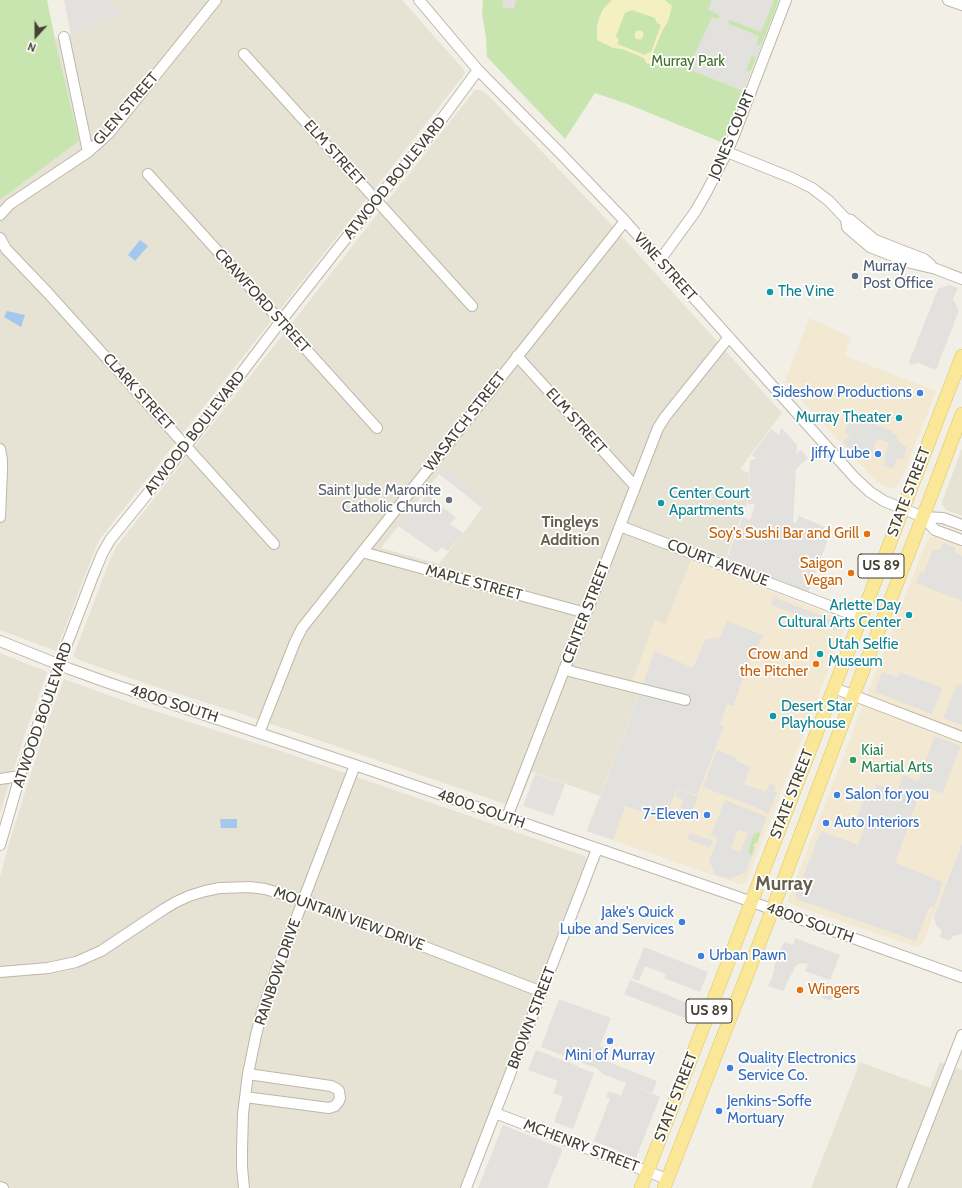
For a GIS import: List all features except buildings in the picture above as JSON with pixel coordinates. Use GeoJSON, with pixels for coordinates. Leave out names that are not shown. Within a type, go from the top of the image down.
{"type":"FeatureCollection","features":[{"type":"Feature","properties":{"kind":"main road","name":"STATE STREET"},"geometry":{"type":"LineString","coordinates":[[641,1188],[962,356]]}},
{"type":"Feature","properties":{"kind":"main road","name":"STATE STREET"},"geometry":{"type":"LineString","coordinates":[[666,1184],[962,414]]}},
{"type":"Feature","properties":{"kind":"street","name":"GLEN STREET"},"geometry":{"type":"LineString","coordinates":[[0,215],[10,204],[88,152],[109,133],[216,0]]}},
{"type":"Feature","properties":{"kind":"street","name":"VINE STREET"},"geometry":{"type":"LineString","coordinates":[[419,0],[478,70],[565,158],[624,221],[855,478],[884,501],[923,516],[943,518],[962,525]]}},
{"type":"Feature","properties":{"kind":"street","name":"JONES COURT"},"geometry":{"type":"LineString","coordinates":[[660,260],[695,212],[727,152],[786,0]]}},
{"type":"Feature","properties":{"kind":"street"},"geometry":{"type":"LineString","coordinates":[[948,0],[962,5]]}},
{"type":"Feature","properties":{"kind":"street"},"geometry":{"type":"LineString","coordinates":[[64,38],[88,152]]}},
{"type":"Feature","properties":{"kind":"street","name":"ELM STREET"},"geometry":{"type":"LineString","coordinates":[[244,54],[472,306]]}},
{"type":"Feature","properties":{"kind":"street","name":"ATWOOD BOULEVARD"},"geometry":{"type":"LineString","coordinates":[[0,845],[20,776],[60,665],[93,576],[102,554],[110,540],[186,446],[281,321],[376,200],[430,135],[478,70]]}},
{"type":"Feature","properties":{"kind":"street"},"geometry":{"type":"LineString","coordinates":[[727,152],[792,178],[812,188],[829,201],[846,219],[851,220],[875,240],[924,259],[936,269],[962,279]]}},
{"type":"Feature","properties":{"kind":"street","name":"CRAWFORD STREET"},"geometry":{"type":"LineString","coordinates":[[148,174],[377,428]]}},
{"type":"Feature","properties":{"kind":"street","name":"WASATCH STREET"},"geometry":{"type":"LineString","coordinates":[[259,733],[297,637],[302,628],[624,221]]}},
{"type":"Feature","properties":{"kind":"street","name":"CLARK STREET"},"geometry":{"type":"LineString","coordinates":[[1,240],[6,249],[48,293],[274,544]]}},
{"type":"Feature","properties":{"kind":"street","name":"CENTER STREET"},"geometry":{"type":"LineString","coordinates":[[507,817],[659,425],[729,337]]}},
{"type":"Feature","properties":{"kind":"street","name":"ELM STREET"},"geometry":{"type":"LineString","coordinates":[[518,356],[635,486]]}},
{"type":"Feature","properties":{"kind":"street"},"geometry":{"type":"LineString","coordinates":[[0,449],[2,471],[0,518]]}},
{"type":"Feature","properties":{"kind":"street","name":"VINE STREET"},"geometry":{"type":"LineString","coordinates":[[923,516],[936,530],[962,540]]}},
{"type":"Feature","properties":{"kind":"street","name":"COURT AVENUE"},"geometry":{"type":"LineString","coordinates":[[620,526],[861,618]]}},
{"type":"Feature","properties":{"kind":"street","name":"MAPLE STREET"},"geometry":{"type":"LineString","coordinates":[[362,552],[586,613]]}},
{"type":"Feature","properties":{"kind":"street","name":"4800 SOUTH"},"geometry":{"type":"LineString","coordinates":[[0,641],[60,665],[751,901],[772,910],[962,977]]}},
{"type":"Feature","properties":{"kind":"street"},"geometry":{"type":"LineString","coordinates":[[564,669],[685,700]]}},
{"type":"Feature","properties":{"kind":"street"},"geometry":{"type":"LineString","coordinates":[[834,688],[962,737]]}},
{"type":"Feature","properties":{"kind":"street","name":"RAINBOW DRIVE"},"geometry":{"type":"LineString","coordinates":[[244,1188],[242,1139],[245,1097],[256,1035],[264,1006],[355,765]]}},
{"type":"Feature","properties":{"kind":"street"},"geometry":{"type":"LineString","coordinates":[[0,779],[20,776]]}},
{"type":"Feature","properties":{"kind":"street","name":"BROWN STREET"},"geometry":{"type":"LineString","coordinates":[[466,1188],[597,849]]}},
{"type":"Feature","properties":{"kind":"street","name":"MOUNTAIN VIEW DRIVE"},"geometry":{"type":"LineString","coordinates":[[0,972],[48,968],[76,962],[113,945],[176,902],[205,891],[220,888],[250,887],[280,892],[303,900],[542,992]]}},
{"type":"Feature","properties":{"kind":"street"},"geometry":{"type":"LineString","coordinates":[[902,1188],[962,1035]]}},
{"type":"Feature","properties":{"kind":"street"},"geometry":{"type":"LineString","coordinates":[[245,1097],[329,1108],[335,1106],[340,1098],[339,1091],[331,1086],[248,1074]]}},
{"type":"Feature","properties":{"kind":"street","name":"MCHENRY STREET"},"geometry":{"type":"LineString","coordinates":[[495,1113],[647,1171],[666,1184]]}},
{"type":"Feature","properties":{"kind":"shaded area"},"geometry":{"type":"Polygon","coordinates":[[[64,0],[107,0],[120,13],[117,17],[71,34],[64,0]]]}},
{"type":"Feature","properties":{"kind":"shaded area"},"geometry":{"type":"Polygon","coordinates":[[[107,0],[402,0],[464,70],[465,73],[100,539],[56,651],[0,630],[0,200],[79,141],[55,39],[71,34],[120,13],[107,0]]]}},
{"type":"Feature","properties":{"kind":"shaded area"},"geometry":{"type":"Polygon","coordinates":[[[503,0],[516,0],[514,9],[502,7],[503,0]]]}},
{"type":"Feature","properties":{"kind":"shaded area"},"geometry":{"type":"Polygon","coordinates":[[[712,0],[774,0],[761,32],[730,20],[728,21],[729,24],[759,36],[756,45],[759,45],[762,42],[755,59],[752,55],[746,72],[751,70],[743,91],[688,69],[712,17],[717,19],[719,17],[718,14],[708,10],[712,0]]]}},
{"type":"Feature","properties":{"kind":"shaded area"},"geometry":{"type":"Polygon","coordinates":[[[475,90],[480,90],[487,94],[608,221],[782,413],[740,469],[749,473],[747,503],[725,560],[695,550],[600,796],[532,772],[517,808],[236,712],[147,684],[75,658],[74,654],[116,547],[475,90]],[[443,469],[381,548],[439,564],[486,503],[443,469]]]}},
{"type":"Feature","properties":{"kind":"shaded area"},"geometry":{"type":"Polygon","coordinates":[[[949,285],[958,288],[953,299],[959,310],[936,370],[918,363],[910,365],[909,362],[938,289],[949,285]]]}},
{"type":"Feature","properties":{"kind":"shaded area"},"geometry":{"type":"Polygon","coordinates":[[[809,318],[851,337],[845,356],[936,391],[900,483],[894,488],[887,487],[873,478],[785,382],[809,318]]]}},
{"type":"Feature","properties":{"kind":"shaded area"},"geometry":{"type":"Polygon","coordinates":[[[857,417],[892,431],[892,433],[898,435],[897,439],[901,444],[907,447],[903,460],[899,458],[897,459],[893,469],[884,466],[886,459],[884,457],[889,443],[877,439],[872,453],[870,452],[867,460],[856,451],[852,453],[843,442],[850,435],[845,432],[849,420],[855,422],[857,417]]]}},
{"type":"Feature","properties":{"kind":"shaded area"},"geometry":{"type":"Polygon","coordinates":[[[781,427],[797,445],[796,454],[801,450],[808,458],[795,470],[793,522],[796,523],[799,516],[825,527],[823,532],[829,536],[811,585],[805,582],[804,583],[811,586],[808,592],[726,559],[728,554],[735,557],[729,553],[743,517],[750,520],[755,506],[754,504],[748,504],[750,460],[757,459],[752,455],[771,429],[779,435],[781,427]]]}},
{"type":"Feature","properties":{"kind":"shaded area"},"geometry":{"type":"Polygon","coordinates":[[[962,448],[962,516],[946,510],[942,502],[962,448]]]}},
{"type":"Feature","properties":{"kind":"shaded area"},"geometry":{"type":"Polygon","coordinates":[[[443,468],[486,503],[482,508],[439,474],[443,468]]]}},
{"type":"Feature","properties":{"kind":"shaded area"},"geometry":{"type":"Polygon","coordinates":[[[427,494],[456,518],[450,524],[463,533],[448,551],[442,547],[437,553],[398,526],[415,505],[418,507],[427,494]]]}},
{"type":"Feature","properties":{"kind":"shaded area"},"geometry":{"type":"Polygon","coordinates":[[[935,537],[962,547],[962,842],[923,943],[917,947],[793,905],[788,902],[788,900],[926,542],[930,538],[935,537]]]}},
{"type":"Feature","properties":{"kind":"shaded area"},"geometry":{"type":"Polygon","coordinates":[[[943,543],[955,547],[955,552],[962,556],[962,601],[916,583],[920,572],[924,572],[933,549],[940,550],[943,543]]]}},
{"type":"Feature","properties":{"kind":"shaded area"},"geometry":{"type":"Polygon","coordinates":[[[691,560],[847,621],[746,883],[742,885],[586,831],[643,685],[632,682],[655,620],[665,624],[691,560]]]}},
{"type":"Feature","properties":{"kind":"shaded area"},"geometry":{"type":"Polygon","coordinates":[[[773,597],[838,622],[835,630],[771,605],[773,597]]]}},
{"type":"Feature","properties":{"kind":"shaded area"},"geometry":{"type":"Polygon","coordinates":[[[727,621],[763,635],[755,655],[752,654],[733,706],[727,704],[720,724],[724,726],[697,795],[677,788],[668,812],[658,809],[655,816],[625,806],[613,840],[587,831],[639,696],[654,651],[693,668],[705,640],[721,637],[727,621]]]}},
{"type":"Feature","properties":{"kind":"shaded area"},"geometry":{"type":"Polygon","coordinates":[[[0,653],[47,673],[24,737],[0,813],[0,653]]]}},
{"type":"Feature","properties":{"kind":"shaded area"},"geometry":{"type":"Polygon","coordinates":[[[882,672],[898,677],[900,672],[942,688],[932,714],[875,692],[882,672]]]}},
{"type":"Feature","properties":{"kind":"shaded area"},"geometry":{"type":"Polygon","coordinates":[[[64,679],[133,704],[290,754],[585,856],[586,861],[460,1188],[0,1188],[0,877],[31,773],[49,718],[64,679]]]}},
{"type":"Feature","properties":{"kind":"shaded area"},"geometry":{"type":"Polygon","coordinates":[[[962,683],[962,725],[943,718],[957,684],[961,686],[962,683]]]}},
{"type":"Feature","properties":{"kind":"shaded area"},"geometry":{"type":"Polygon","coordinates":[[[935,736],[961,746],[942,794],[930,788],[921,789],[895,863],[943,882],[934,907],[930,907],[928,910],[916,941],[799,900],[795,896],[821,831],[858,845],[865,826],[856,822],[864,799],[871,801],[877,784],[897,792],[903,775],[918,781],[935,736]]]}},
{"type":"Feature","properties":{"kind":"shaded area"},"geometry":{"type":"Polygon","coordinates":[[[717,750],[737,758],[736,761],[750,767],[744,784],[766,792],[770,783],[776,786],[774,791],[777,793],[768,814],[760,809],[703,787],[717,750]]]}},
{"type":"Feature","properties":{"kind":"shaded area"},"geometry":{"type":"Polygon","coordinates":[[[535,774],[565,784],[553,816],[523,806],[535,774]]]}},
{"type":"Feature","properties":{"kind":"shaded area"},"geometry":{"type":"Polygon","coordinates":[[[678,789],[698,797],[688,821],[677,817],[683,800],[675,796],[678,789]]]}},
{"type":"Feature","properties":{"kind":"shaded area"},"geometry":{"type":"Polygon","coordinates":[[[725,800],[767,817],[761,832],[753,835],[748,851],[752,856],[746,872],[730,879],[714,874],[714,870],[709,862],[718,838],[711,835],[725,800]],[[738,830],[731,849],[740,852],[748,833],[738,830]]]}},
{"type":"Feature","properties":{"kind":"shaded area"},"geometry":{"type":"Polygon","coordinates":[[[690,833],[713,841],[710,848],[688,839],[690,833]]]}},
{"type":"Feature","properties":{"kind":"shaded area"},"geometry":{"type":"Polygon","coordinates":[[[962,843],[962,934],[953,936],[950,941],[940,937],[942,931],[937,926],[934,916],[962,843]]]}},
{"type":"Feature","properties":{"kind":"shaded area"},"geometry":{"type":"Polygon","coordinates":[[[795,938],[840,955],[830,980],[805,971],[808,964],[803,963],[798,964],[795,967],[783,991],[768,986],[784,942],[793,945],[795,938]]]}},
{"type":"Feature","properties":{"kind":"shaded area"},"geometry":{"type":"Polygon","coordinates":[[[644,947],[708,972],[700,992],[664,978],[666,974],[645,966],[639,981],[632,978],[644,947]]]}},
{"type":"Feature","properties":{"kind":"shaded area"},"geometry":{"type":"Polygon","coordinates":[[[630,980],[690,1004],[685,1018],[624,994],[630,980]]]}},
{"type":"Feature","properties":{"kind":"shaded area"},"geometry":{"type":"Polygon","coordinates":[[[826,983],[837,987],[831,1001],[821,997],[826,983]]]}},
{"type":"Feature","properties":{"kind":"shaded area"},"geometry":{"type":"Polygon","coordinates":[[[559,999],[611,1018],[600,1046],[610,1051],[606,1061],[657,1081],[652,1093],[603,1074],[596,1068],[541,1047],[559,999]]]}},
{"type":"Feature","properties":{"kind":"shaded area"},"geometry":{"type":"Polygon","coordinates":[[[536,1050],[594,1073],[573,1129],[554,1122],[563,1097],[553,1093],[558,1081],[528,1070],[536,1050]]]}},
{"type":"Feature","properties":{"kind":"shaded area"},"geometry":{"type":"Polygon","coordinates":[[[860,1062],[930,1088],[940,1062],[962,1070],[962,1188],[811,1188],[860,1062]]]}},
{"type":"Feature","properties":{"kind":"shaded area"},"geometry":{"type":"Polygon","coordinates":[[[626,1083],[660,1097],[636,1158],[594,1141],[610,1098],[606,1097],[609,1091],[621,1096],[626,1083]]]}},
{"type":"Feature","properties":{"kind":"shaded area"},"geometry":{"type":"Polygon","coordinates":[[[503,1125],[563,1149],[547,1188],[478,1188],[503,1125]]]}},
{"type":"Feature","properties":{"kind":"green space"},"geometry":{"type":"Polygon","coordinates":[[[0,0],[47,0],[79,141],[0,200],[0,0]]]}},
{"type":"Feature","properties":{"kind":"green space","name":"Murray Park"},"geometry":{"type":"Polygon","coordinates":[[[483,0],[779,0],[723,143],[630,105],[595,93],[565,139],[487,57],[486,37],[482,14],[483,0]]]}},
{"type":"Feature","properties":{"kind":"green space"},"geometry":{"type":"Polygon","coordinates":[[[761,832],[757,843],[753,846],[755,847],[752,856],[748,851],[753,835],[761,832]]]}},
{"type":"Feature","properties":{"kind":"sand"},"geometry":{"type":"Polygon","coordinates":[[[612,0],[665,0],[672,6],[668,22],[663,29],[653,53],[655,59],[652,63],[648,64],[644,58],[622,49],[613,48],[597,40],[597,27],[603,9],[612,0]],[[632,10],[625,13],[616,36],[619,40],[617,44],[645,55],[651,52],[661,25],[657,23],[655,18],[632,10]]]}},
{"type":"Feature","properties":{"kind":"sand"},"geometry":{"type":"Polygon","coordinates":[[[639,30],[644,35],[639,40],[634,35],[639,30]]]}},
{"type":"Feature","properties":{"kind":"water"},"geometry":{"type":"Polygon","coordinates":[[[140,240],[148,246],[135,261],[128,255],[140,240]]]}},
{"type":"Feature","properties":{"kind":"water"},"geometry":{"type":"Polygon","coordinates":[[[7,311],[25,315],[21,327],[4,317],[7,311]]]}},
{"type":"Feature","properties":{"kind":"water"},"geometry":{"type":"Polygon","coordinates":[[[220,819],[237,819],[237,828],[221,828],[220,819]]]}},
{"type":"Feature","properties":{"kind":"place","name":"Murray Post Office"},"geometry":{"type":"Point","coordinates":[855,276]}},
{"type":"Feature","properties":{"kind":"place","name":"The Vine"},"geometry":{"type":"Point","coordinates":[770,292]}},
{"type":"Feature","properties":{"kind":"place","name":"Sideshow Productions"},"geometry":{"type":"Point","coordinates":[920,393]}},
{"type":"Feature","properties":{"kind":"place","name":"Murray Theater"},"geometry":{"type":"Point","coordinates":[899,418]}},
{"type":"Feature","properties":{"kind":"place","name":"Jiffy Lube"},"geometry":{"type":"Point","coordinates":[878,454]}},
{"type":"Feature","properties":{"kind":"place","name":"Saint Jude Maronite Catholic Church"},"geometry":{"type":"Point","coordinates":[449,500]}},
{"type":"Feature","properties":{"kind":"place","name":"Center Court Apartments"},"geometry":{"type":"Point","coordinates":[661,503]}},
{"type":"Feature","properties":{"kind":"place","name":"Soy's Sushi Bar and Grill"},"geometry":{"type":"Point","coordinates":[867,534]}},
{"type":"Feature","properties":{"kind":"place","name":"Saigon Vegan"},"geometry":{"type":"Point","coordinates":[851,573]}},
{"type":"Feature","properties":{"kind":"place","name":"Arlette Day Cultural Arts Center"},"geometry":{"type":"Point","coordinates":[909,615]}},
{"type":"Feature","properties":{"kind":"place","name":"Utah Selfie Museum"},"geometry":{"type":"Point","coordinates":[820,654]}},
{"type":"Feature","properties":{"kind":"place","name":"Crow and the Pitcher"},"geometry":{"type":"Point","coordinates":[816,664]}},
{"type":"Feature","properties":{"kind":"place","name":"Desert Star Playhouse"},"geometry":{"type":"Point","coordinates":[773,716]}},
{"type":"Feature","properties":{"kind":"place","name":"Kiai Martial Arts"},"geometry":{"type":"Point","coordinates":[853,760]}},
{"type":"Feature","properties":{"kind":"place","name":"Salon for you"},"geometry":{"type":"Point","coordinates":[837,795]}},
{"type":"Feature","properties":{"kind":"place","name":"7-Eleven"},"geometry":{"type":"Point","coordinates":[707,815]}},
{"type":"Feature","properties":{"kind":"place","name":"Auto Interiors"},"geometry":{"type":"Point","coordinates":[826,823]}},
{"type":"Feature","properties":{"kind":"place","name":"Jake's Quick Lube and Services"},"geometry":{"type":"Point","coordinates":[682,922]}},
{"type":"Feature","properties":{"kind":"place","name":"Urban Pawn"},"geometry":{"type":"Point","coordinates":[701,956]}},
{"type":"Feature","properties":{"kind":"place","name":"Wingers"},"geometry":{"type":"Point","coordinates":[800,990]}},
{"type":"Feature","properties":{"kind":"place","name":"Mini of Murray"},"geometry":{"type":"Point","coordinates":[610,1041]}},
{"type":"Feature","properties":{"kind":"place","name":"Quality Electronics Service Co."},"geometry":{"type":"Point","coordinates":[730,1068]}},
{"type":"Feature","properties":{"kind":"place","name":"Jenkins-Soffe Mortuary"},"geometry":{"type":"Point","coordinates":[719,1111]}},
{"type":"Feature","properties":{"kind":"district","name":"Tingleys Addition"},"geometry":{"type":"Point","coordinates":[570,531]}},
{"type":"Feature","properties":{"kind":"district","name":"Murray"},"geometry":{"type":"Point","coordinates":[784,884]}}]}
